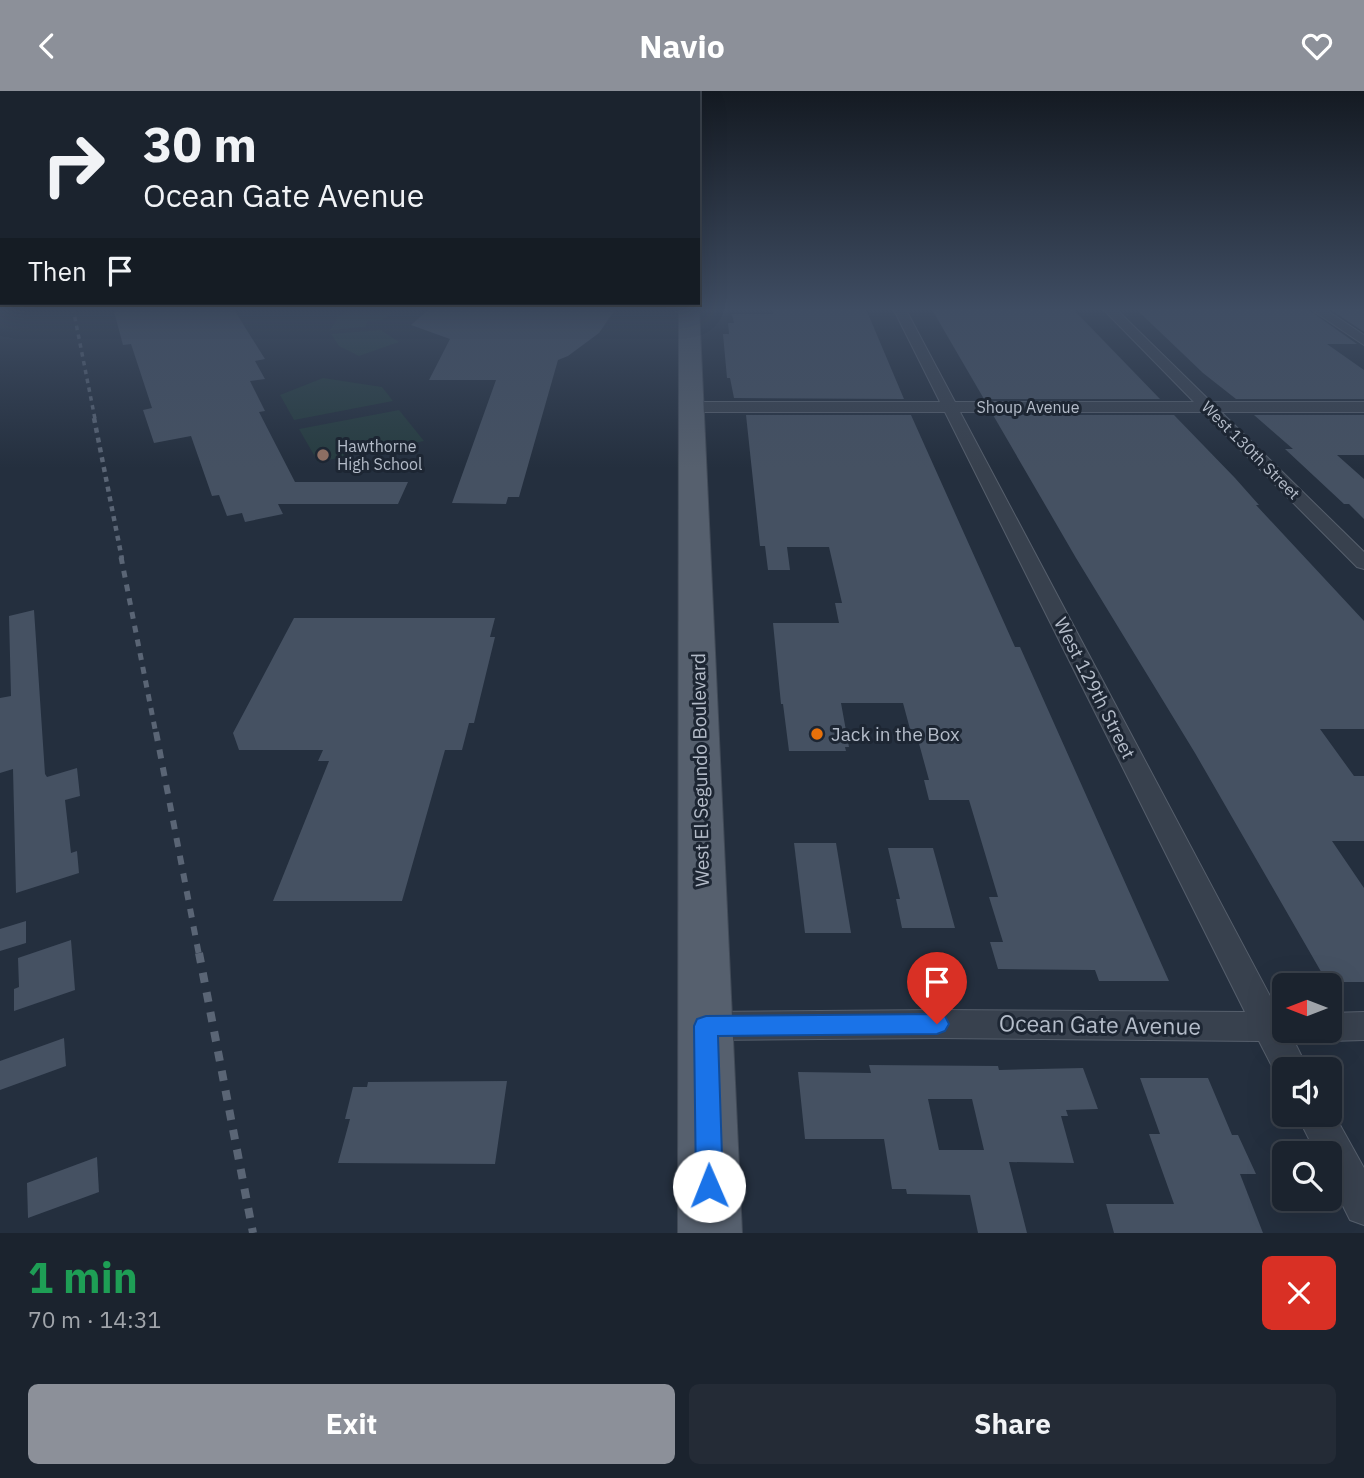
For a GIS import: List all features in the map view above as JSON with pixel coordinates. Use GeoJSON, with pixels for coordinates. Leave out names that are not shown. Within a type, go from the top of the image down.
{"type":"FeatureCollection","features":[{"type":"Feature","properties":{"kind":"main road","name":"West El Segundo Boulevard"},"geometry":{"type":"LineString","coordinates":[[691,361],[710,1233]]}},
{"type":"Feature","properties":{"kind":"street","name":"West 129th Street"},"geometry":{"type":"LineString","coordinates":[[927,361],[1272,1017]]}},
{"type":"Feature","properties":{"kind":"street","name":"West 130th Street"},"geometry":{"type":"LineString","coordinates":[[1161,361],[1364,563]]}},
{"type":"Feature","properties":{"kind":"street","name":"Shoup Avenue"},"geometry":{"type":"LineString","coordinates":[[691,407],[1364,407]]}},
{"type":"Feature","properties":{"kind":"street","name":"Ocean Gate Avenue"},"geometry":{"type":"LineString","coordinates":[[706,1026],[937,1024],[1272,1027]]}},
{"type":"Feature","properties":{"kind":"street"},"geometry":{"type":"LineString","coordinates":[[1342,1027],[1364,1026]]}},
{"type":"Feature","properties":{"kind":"street"},"geometry":{"type":"LineString","coordinates":[[1321,1127],[1364,1206]]}},
{"type":"Feature","properties":{"kind":"green space"},"geometry":{"type":"Polygon","coordinates":[[[323,378],[382,387],[393,401],[294,420],[280,395],[323,378]]]}},
{"type":"Feature","properties":{"kind":"green space"},"geometry":{"type":"Polygon","coordinates":[[[399,410],[424,441],[318,462],[299,429],[399,410]]]}},
{"type":"Feature","properties":{"kind":"building"},"geometry":{"type":"Polygon","coordinates":[[[137,361],[255,361],[265,379],[250,381],[265,411],[259,412],[295,482],[408,482],[398,504],[278,504],[283,514],[245,522],[242,513],[227,516],[219,495],[212,496],[191,436],[154,443],[143,410],[152,408],[137,361]]]}},
{"type":"Feature","properties":{"kind":"building"},"geometry":{"type":"Polygon","coordinates":[[[439,361],[558,361],[519,497],[508,497],[506,504],[452,503],[496,380],[429,380],[439,361]]]}},
{"type":"Feature","properties":{"kind":"building"},"geometry":{"type":"Polygon","coordinates":[[[725,361],[888,361],[904,399],[734,398],[730,378],[727,378],[725,361]]]}},
{"type":"Feature","properties":{"kind":"building"},"geometry":{"type":"Polygon","coordinates":[[[962,361],[1124,361],[1160,399],[984,399],[962,361]]]}},
{"type":"Feature","properties":{"kind":"building"},"geometry":{"type":"Polygon","coordinates":[[[1191,361],[1352,361],[1364,370],[1364,399],[1236,399],[1191,361]]]}},
{"type":"Feature","properties":{"kind":"building"},"geometry":{"type":"Polygon","coordinates":[[[746,415],[911,415],[1015,647],[1020,647],[1169,981],[1099,981],[1095,970],[998,969],[990,942],[1003,942],[989,897],[998,897],[969,800],[929,800],[924,780],[929,780],[915,729],[910,729],[903,703],[841,703],[849,747],[845,747],[846,751],[789,751],[781,704],[773,623],[839,623],[835,603],[842,603],[829,547],[787,547],[790,570],[768,570],[765,546],[760,546],[746,415]]]}},
{"type":"Feature","properties":{"kind":"building"},"geometry":{"type":"Polygon","coordinates":[[[993,415],[1174,415],[1235,478],[1259,505],[1256,505],[1364,621],[1364,729],[1320,729],[1354,776],[1364,776],[1364,841],[1332,841],[1364,888],[1364,982],[1342,982],[1342,973],[1322,973],[1195,753],[1076,558],[993,415]]]}},
{"type":"Feature","properties":{"kind":"building"},"geometry":{"type":"Polygon","coordinates":[[[1254,415],[1364,415],[1364,455],[1337,455],[1364,479],[1364,519],[1285,449],[1293,449],[1254,415]]]}},
{"type":"Feature","properties":{"kind":"building"},"geometry":{"type":"Polygon","coordinates":[[[34,610],[45,774],[47,777],[77,768],[80,796],[65,800],[71,853],[77,851],[79,873],[16,893],[13,769],[0,773],[0,698],[11,696],[9,616],[34,610]]]}},
{"type":"Feature","properties":{"kind":"building"},"geometry":{"type":"Polygon","coordinates":[[[294,618],[495,618],[490,637],[495,637],[474,723],[469,723],[462,750],[445,750],[402,901],[273,901],[329,761],[318,761],[323,750],[239,750],[233,733],[294,618]]]}},
{"type":"Feature","properties":{"kind":"building"},"geometry":{"type":"Polygon","coordinates":[[[794,843],[836,843],[851,933],[805,933],[794,843]]]}},
{"type":"Feature","properties":{"kind":"building"},"geometry":{"type":"Polygon","coordinates":[[[888,848],[933,848],[955,928],[902,928],[896,899],[900,899],[888,848]]]}},
{"type":"Feature","properties":{"kind":"building"},"geometry":{"type":"Polygon","coordinates":[[[26,921],[26,943],[0,951],[0,929],[26,921]]]}},
{"type":"Feature","properties":{"kind":"building"},"geometry":{"type":"Polygon","coordinates":[[[71,940],[75,990],[14,1011],[14,989],[19,987],[18,958],[71,940]]]}},
{"type":"Feature","properties":{"kind":"building"},"geometry":{"type":"Polygon","coordinates":[[[64,1038],[66,1066],[0,1090],[0,1061],[64,1038]]]}},
{"type":"Feature","properties":{"kind":"building"},"geometry":{"type":"Polygon","coordinates":[[[869,1065],[998,1066],[999,1070],[1083,1068],[1098,1109],[1066,1110],[1068,1116],[1061,1116],[1074,1163],[1009,1162],[1027,1233],[978,1233],[970,1195],[907,1194],[906,1189],[892,1189],[884,1139],[805,1139],[798,1072],[871,1073],[869,1065]],[[928,1099],[939,1150],[984,1150],[972,1099],[928,1099]]]}},
{"type":"Feature","properties":{"kind":"building"},"geometry":{"type":"Polygon","coordinates":[[[1140,1078],[1208,1078],[1232,1135],[1238,1135],[1256,1174],[1240,1174],[1263,1233],[1114,1233],[1106,1204],[1174,1204],[1149,1134],[1160,1134],[1140,1078]]]}},
{"type":"Feature","properties":{"kind":"building"},"geometry":{"type":"Polygon","coordinates":[[[507,1081],[495,1164],[338,1163],[350,1119],[345,1119],[353,1087],[367,1087],[368,1082],[507,1081]]]}},
{"type":"Feature","properties":{"kind":"building"},"geometry":{"type":"Polygon","coordinates":[[[97,1157],[99,1192],[28,1218],[27,1183],[97,1157]]]}},
{"type":"Feature","properties":{"kind":"railway"},"geometry":{"type":"LineString","coordinates":[[84,361],[95,419]]}},
{"type":"Feature","properties":{"kind":"railway"},"geometry":{"type":"LineString","coordinates":[[94,418],[122,559]]}},
{"type":"Feature","properties":{"kind":"railway"},"geometry":{"type":"LineString","coordinates":[[121,557],[156,734]]}},
{"type":"Feature","properties":{"kind":"railway"},"geometry":{"type":"LineString","coordinates":[[156,732],[199,955]]}},
{"type":"Feature","properties":{"kind":"railway"},"geometry":{"type":"LineString","coordinates":[[199,953],[253,1233]]}},
{"type":"Feature","properties":{"kind":"place","name":"Hawthorne High School"},"geometry":{"type":"Point","coordinates":[323,455]}},
{"type":"Feature","properties":{"kind":"place","name":"Jack in the Box"},"geometry":{"type":"Point","coordinates":[817,734]}},
{"type":"Feature","properties":{"kind":"route"},"geometry":{"type":"LineString","coordinates":[[709,1186],[706,1026],[937,1024]]}}]}
